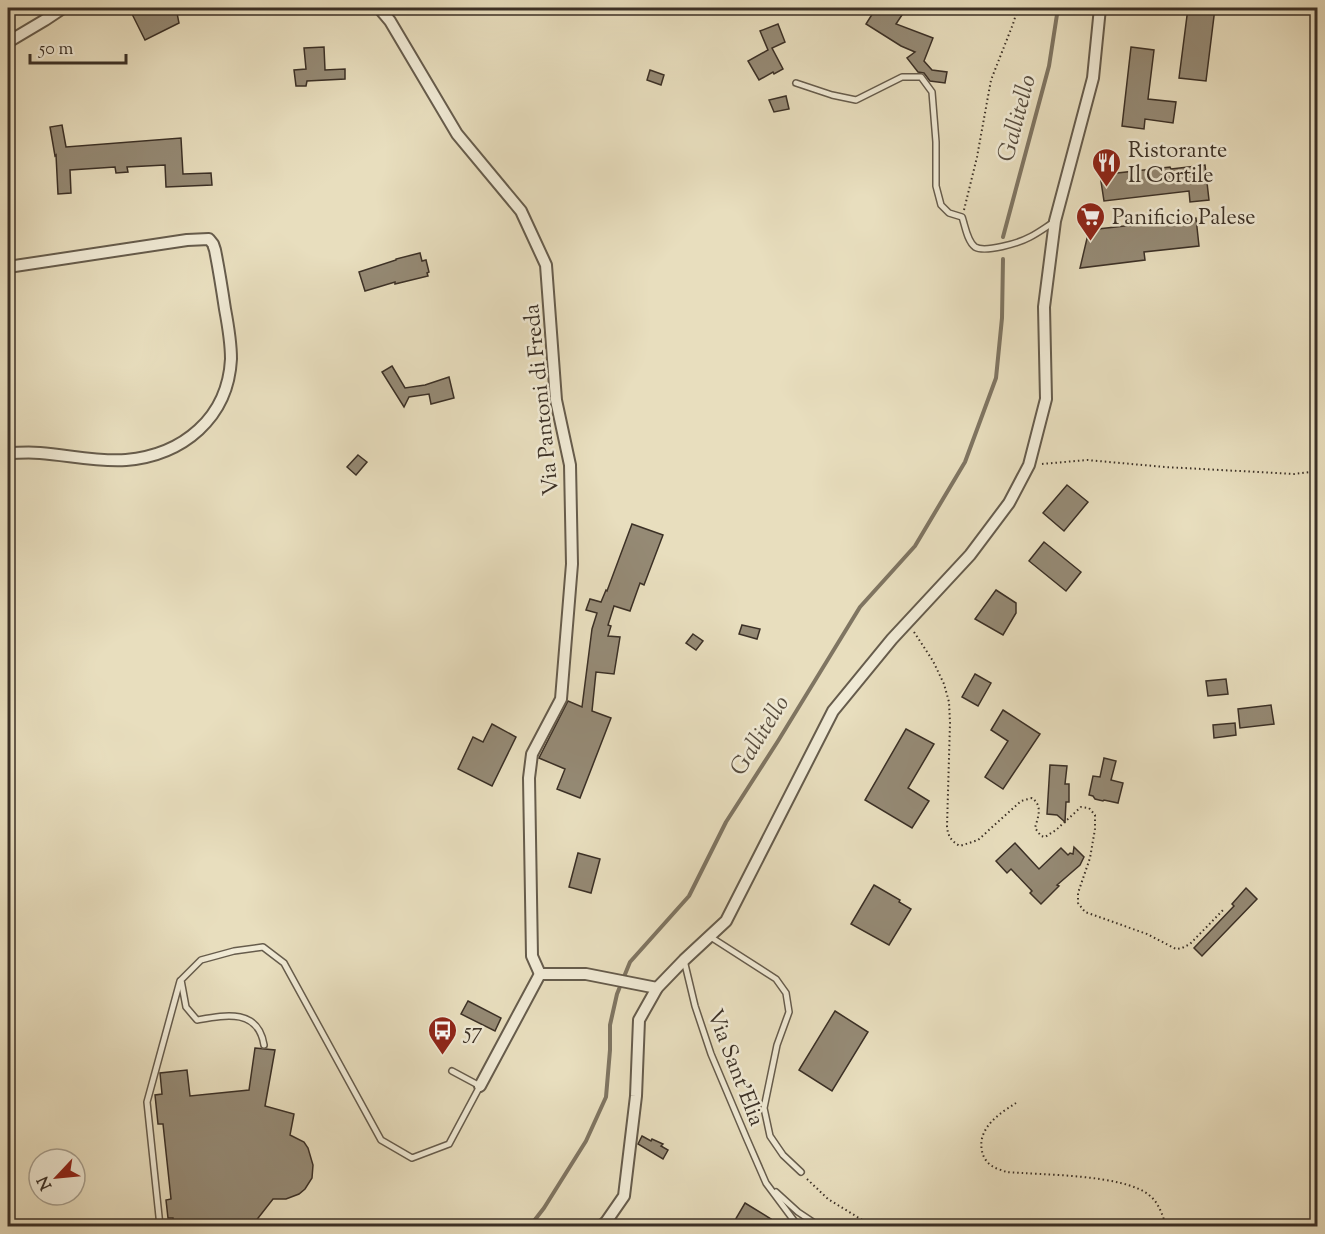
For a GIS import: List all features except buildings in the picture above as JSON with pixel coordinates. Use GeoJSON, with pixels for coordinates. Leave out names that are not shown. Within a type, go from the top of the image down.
{"type":"FeatureCollection","features":[{"type":"Feature","properties":{"kind":"street"},"geometry":{"type":"LineString","coordinates":[[8,42],[63,8]]}},
{"type":"Feature","properties":{"kind":"street","name":"Via Pantoni di Freda"},"geometry":{"type":"LineString","coordinates":[[379,8],[390,21],[457,134],[521,211],[546,265],[556,400],[570,465],[572,564],[561,699],[531,754],[529,778],[532,956],[540,974]]}},
{"type":"Feature","properties":{"kind":"street"},"geometry":{"type":"LineString","coordinates":[[601,1227],[624,1196],[636,1096],[639,1020],[652,988],[726,921],[833,711],[892,639],[970,555],[1009,503],[1029,465],[1046,399],[1044,307],[1055,221],[1093,78],[1100,8]]}},
{"type":"Feature","properties":{"kind":"street"},"geometry":{"type":"LineString","coordinates":[[8,267],[187,240],[209,239],[215,250],[230,338],[231,357],[227,380],[219,404],[205,424],[191,437],[170,450],[125,460],[8,453]]}},
{"type":"Feature","properties":{"kind":"street"},"geometry":{"type":"LineString","coordinates":[[480,1086],[540,974],[586,974],[652,988]]}},
{"type":"Feature","properties":{"kind":"lane"},"geometry":{"type":"LineString","coordinates":[[796,83],[856,100],[902,77],[921,77],[932,92],[936,142],[936,186],[941,206],[949,213],[962,217],[970,242],[976,248],[986,249],[1008,245],[1028,238],[1055,221]]}},
{"type":"Feature","properties":{"kind":"lane"},"geometry":{"type":"LineString","coordinates":[[709,936],[776,979],[786,993],[789,1012],[777,1045],[764,1108],[770,1136],[783,1155],[801,1172]]}},
{"type":"Feature","properties":{"kind":"lane"},"geometry":{"type":"LineString","coordinates":[[159,1227],[147,1102],[181,980],[201,960],[234,951],[263,947],[284,963],[381,1140],[412,1158],[449,1144],[480,1086],[452,1071]]}},
{"type":"Feature","properties":{"kind":"lane","name":"Via Sant'Elia"},"geometry":{"type":"LineString","coordinates":[[684,960],[695,1006],[711,1054],[766,1183],[798,1227]]}},
{"type":"Feature","properties":{"kind":"lane"},"geometry":{"type":"LineString","coordinates":[[181,980],[186,1007],[197,1020],[220,1016],[251,1020],[262,1034],[264,1045]]}},
{"type":"Feature","properties":{"kind":"lane","name":"Via Sant'Elia"},"geometry":{"type":"LineString","coordinates":[[766,1183],[798,1212],[819,1227]]}},
{"type":"Feature","properties":{"kind":"path"},"geometry":{"type":"LineString","coordinates":[[962,217],[975,167],[992,80],[1018,8]]}},
{"type":"Feature","properties":{"kind":"path"},"geometry":{"type":"LineString","coordinates":[[1029,465],[1087,460],[1294,474],[1317,471]]}},
{"type":"Feature","properties":{"kind":"path"},"geometry":{"type":"LineString","coordinates":[[908,622],[933,661],[944,684],[949,702],[947,827],[948,835],[953,842],[960,846],[978,840],[1021,801],[1027,799],[1032,798],[1040,808],[1035,828],[1041,836],[1045,837],[1081,807],[1089,808],[1095,815],[1095,829],[1090,858],[1078,893],[1078,903],[1085,912],[1147,934],[1176,949],[1190,944],[1224,909]]}},
{"type":"Feature","properties":{"kind":"path"},"geometry":{"type":"LineString","coordinates":[[1016,1102],[986,1127],[980,1144],[983,1157],[992,1166],[1006,1172],[1104,1180],[1136,1186],[1151,1196],[1160,1208],[1165,1223],[1164,1227]]}},
{"type":"Feature","properties":{"kind":"path"},"geometry":{"type":"LineString","coordinates":[[801,1172],[828,1199],[872,1227]]}},
{"type":"Feature","properties":{"kind":"waterway","name":"Gallitello"},"geometry":{"type":"LineString","coordinates":[[1003,237],[1049,66],[1058,8]]}},
{"type":"Feature","properties":{"kind":"waterway","name":"Gallitello"},"geometry":{"type":"LineString","coordinates":[[530,1226],[586,1141],[606,1097],[610,1025],[617,994],[630,962],[689,896],[726,822],[860,607],[915,546],[965,462],[996,378],[1002,318],[1003,259]]}},
{"type":"Feature","properties":{"kind":"place","name":"Ristorante Il Cortile"},"geometry":{"type":"Point","coordinates":[1107,188]}},
{"type":"Feature","properties":{"kind":"place","name":"Panificio Palese"},"geometry":{"type":"Point","coordinates":[1091,242]}},
{"type":"Feature","properties":{"kind":"place","name":"57"},"geometry":{"type":"Point","coordinates":[443,1056]}}]}
